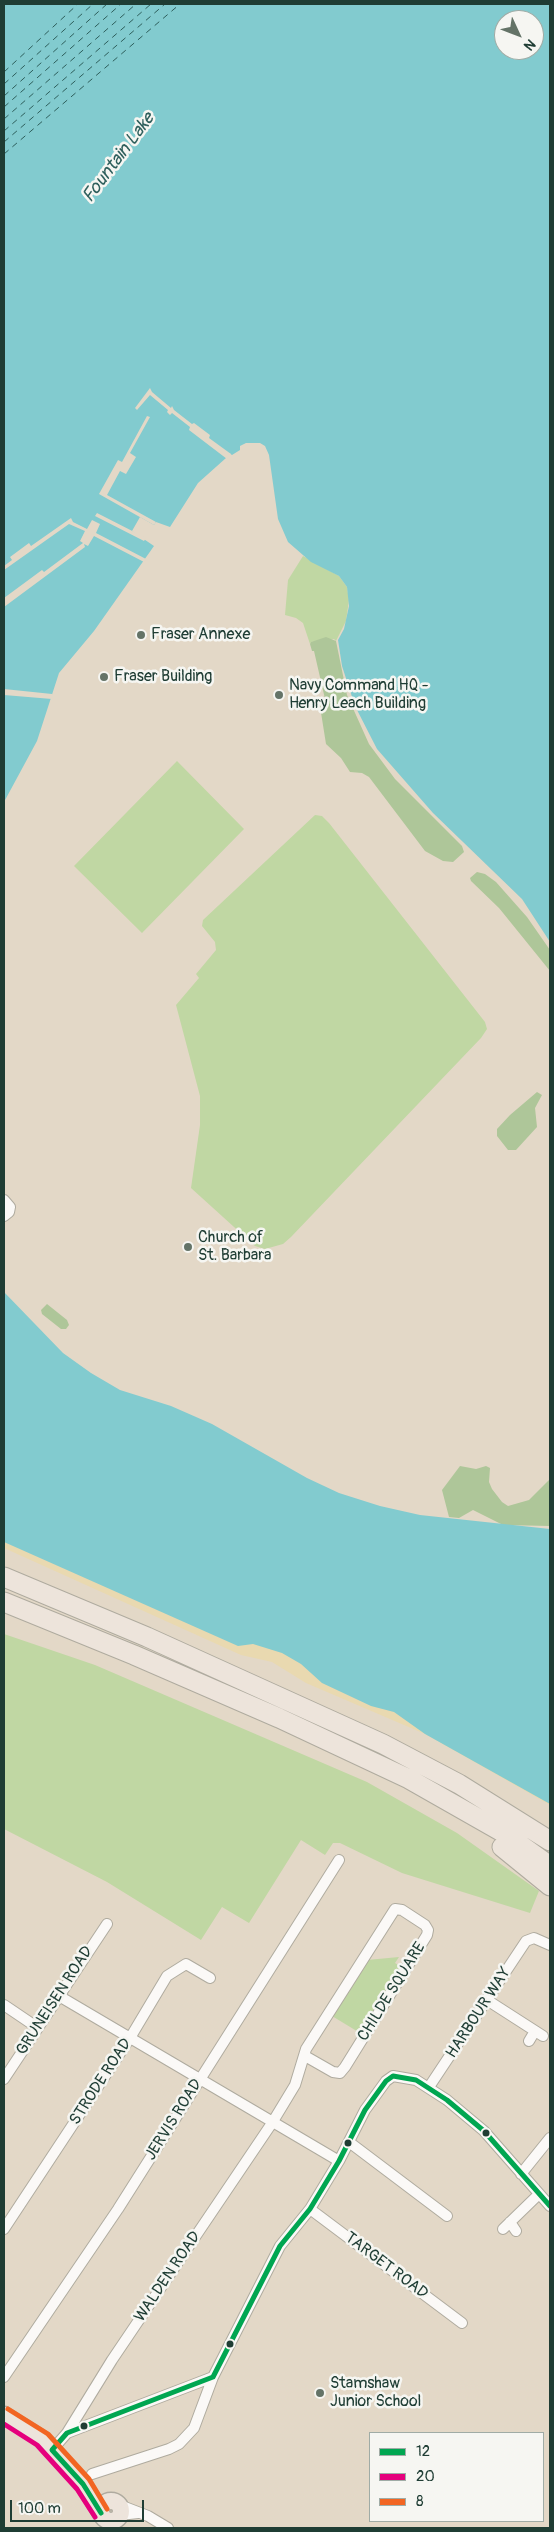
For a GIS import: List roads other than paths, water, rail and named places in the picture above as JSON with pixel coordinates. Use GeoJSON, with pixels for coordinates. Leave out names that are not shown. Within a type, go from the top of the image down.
{"type":"FeatureCollection","features":[{"type":"Feature","properties":{"kind":"highway"},"geometry":{"type":"LineString","coordinates":[[4,1577],[147,1637],[383,1744],[550,1829]]}},
{"type":"Feature","properties":{"kind":"highway"},"geometry":{"type":"LineString","coordinates":[[4,1602],[170,1671],[409,1779],[504,1833],[550,1866]]}},
{"type":"Feature","properties":{"kind":"highway"},"geometry":{"type":"LineString","coordinates":[[409,1779],[521,1861],[550,1886]]}},
{"type":"Feature","properties":{"kind":"highway"},"geometry":{"type":"LineString","coordinates":[[459,1784],[550,1841]]}},
{"type":"Feature","properties":{"kind":"main road"},"geometry":{"type":"LineString","coordinates":[[4,2409],[22,2425]]}},
{"type":"Feature","properties":{"kind":"main road"},"geometry":{"type":"LineString","coordinates":[[4,2415],[42,2439],[52,2450],[87,2479],[111,2515]]}},
{"type":"Feature","properties":{"kind":"street"},"geometry":{"type":"LineString","coordinates":[[4,1200],[10,1206],[9,1212],[4,1216]]}},
{"type":"Feature","properties":{"kind":"street","name":"JERVIS ROAD"},"geometry":{"type":"LineString","coordinates":[[4,2377],[118,2208],[339,1860]]}},
{"type":"Feature","properties":{"kind":"street","name":"CHILDE SQUARE"},"geometry":{"type":"LineString","coordinates":[[272,2122],[295,2085],[306,2049],[395,1909],[402,1910],[425,1925],[428,1930],[427,1935],[346,2067],[340,2072],[333,2072],[305,2056]]}},
{"type":"Feature","properties":{"kind":"street","name":"GRUNEISEN ROAD"},"geometry":{"type":"LineString","coordinates":[[4,2079],[107,1924]]}},
{"type":"Feature","properties":{"kind":"street","name":"HARBOUR WAY"},"geometry":{"type":"LineString","coordinates":[[429,2087],[529,1939],[531,1928]]}},
{"type":"Feature","properties":{"kind":"street"},"geometry":{"type":"LineString","coordinates":[[529,1939],[534,1938],[550,1945]]}},
{"type":"Feature","properties":{"kind":"street"},"geometry":{"type":"LineString","coordinates":[[178,1968],[186,1956]]}},
{"type":"Feature","properties":{"kind":"street"},"geometry":{"type":"LineString","coordinates":[[178,1968],[182,1965],[189,1965],[210,1978]]}},
{"type":"Feature","properties":{"kind":"street","name":"STRODE ROAD"},"geometry":{"type":"LineString","coordinates":[[4,2229],[130,2038],[167,1976],[178,1968]]}},
{"type":"Feature","properties":{"kind":"street"},"geometry":{"type":"LineString","coordinates":[[59,1996],[339,2161]]}},
{"type":"Feature","properties":{"kind":"street"},"geometry":{"type":"LineString","coordinates":[[487,2000],[539,2034],[529,2041]]}},
{"type":"Feature","properties":{"kind":"street"},"geometry":{"type":"LineString","coordinates":[[4,2005],[38,2028]]}},
{"type":"Feature","properties":{"kind":"street"},"geometry":{"type":"LineString","coordinates":[[87,2479],[179,2444],[194,2428],[213,2377],[280,2246],[310,2209],[339,2161],[376,2091],[393,2076],[416,2080],[429,2087],[484,2131],[538,2195],[550,2204]]}},
{"type":"Feature","properties":{"kind":"street","name":"WALDEN ROAD"},"geometry":{"type":"LineString","coordinates":[[52,2450],[66,2434],[112,2360],[272,2122]]}},
{"type":"Feature","properties":{"kind":"street"},"geometry":{"type":"LineString","coordinates":[[521,2174],[550,2138]]}},
{"type":"Feature","properties":{"kind":"street"},"geometry":{"type":"LineString","coordinates":[[348,2142],[447,2216]]}},
{"type":"Feature","properties":{"kind":"street"},"geometry":{"type":"LineString","coordinates":[[510,2228],[538,2195]]}},
{"type":"Feature","properties":{"kind":"street","name":"TARGET ROAD"},"geometry":{"type":"LineString","coordinates":[[310,2209],[462,2322]]}},
{"type":"Feature","properties":{"kind":"street"},"geometry":{"type":"LineString","coordinates":[[66,2434],[213,2377]]}},
{"type":"Feature","properties":{"kind":"street"},"geometry":{"type":"LineString","coordinates":[[111,2515],[142,2513],[168,2528]]}},
{"type":"Feature","properties":{"kind":"water","name":"Fountain Lake"},"geometry":{"type":"Polygon","coordinates":[[[4,4],[550,4],[550,942],[522,899],[433,813],[377,749],[355,706],[342,666],[338,640],[344,629],[349,606],[347,587],[339,576],[311,562],[288,542],[278,519],[269,455],[265,446],[260,443],[246,443],[240,446],[240,450],[232,455],[229,453],[226,458],[198,483],[170,527],[156,522],[154,525],[140,517],[132,531],[154,546],[94,631],[59,673],[37,741],[4,802],[4,4]]]}},
{"type":"Feature","properties":{"kind":"water"},"geometry":{"type":"Polygon","coordinates":[[[4,1292],[63,1353],[91,1373],[120,1390],[171,1406],[212,1424],[307,1478],[339,1493],[380,1506],[420,1515],[550,1529],[550,1804],[425,1734],[394,1712],[371,1706],[322,1683],[301,1664],[282,1653],[253,1644],[238,1646],[4,1542],[4,1292]]]}},
{"type":"Feature","properties":{"kind":"place","name":"Fraser Annexe"},"geometry":{"type":"Point","coordinates":[141,635]}},
{"type":"Feature","properties":{"kind":"place","name":"Fraser Building"},"geometry":{"type":"Point","coordinates":[104,677]}},
{"type":"Feature","properties":{"kind":"place","name":"Navy Command HQ - Henry Leach Building"},"geometry":{"type":"Point","coordinates":[279,695]}},
{"type":"Feature","properties":{"kind":"place","name":"Church of St. Barbara"},"geometry":{"type":"Point","coordinates":[188,1247]}},
{"type":"Feature","properties":{"kind":"place","name":"Stamshaw Junior School"},"geometry":{"type":"Point","coordinates":[320,2393]}}]}
